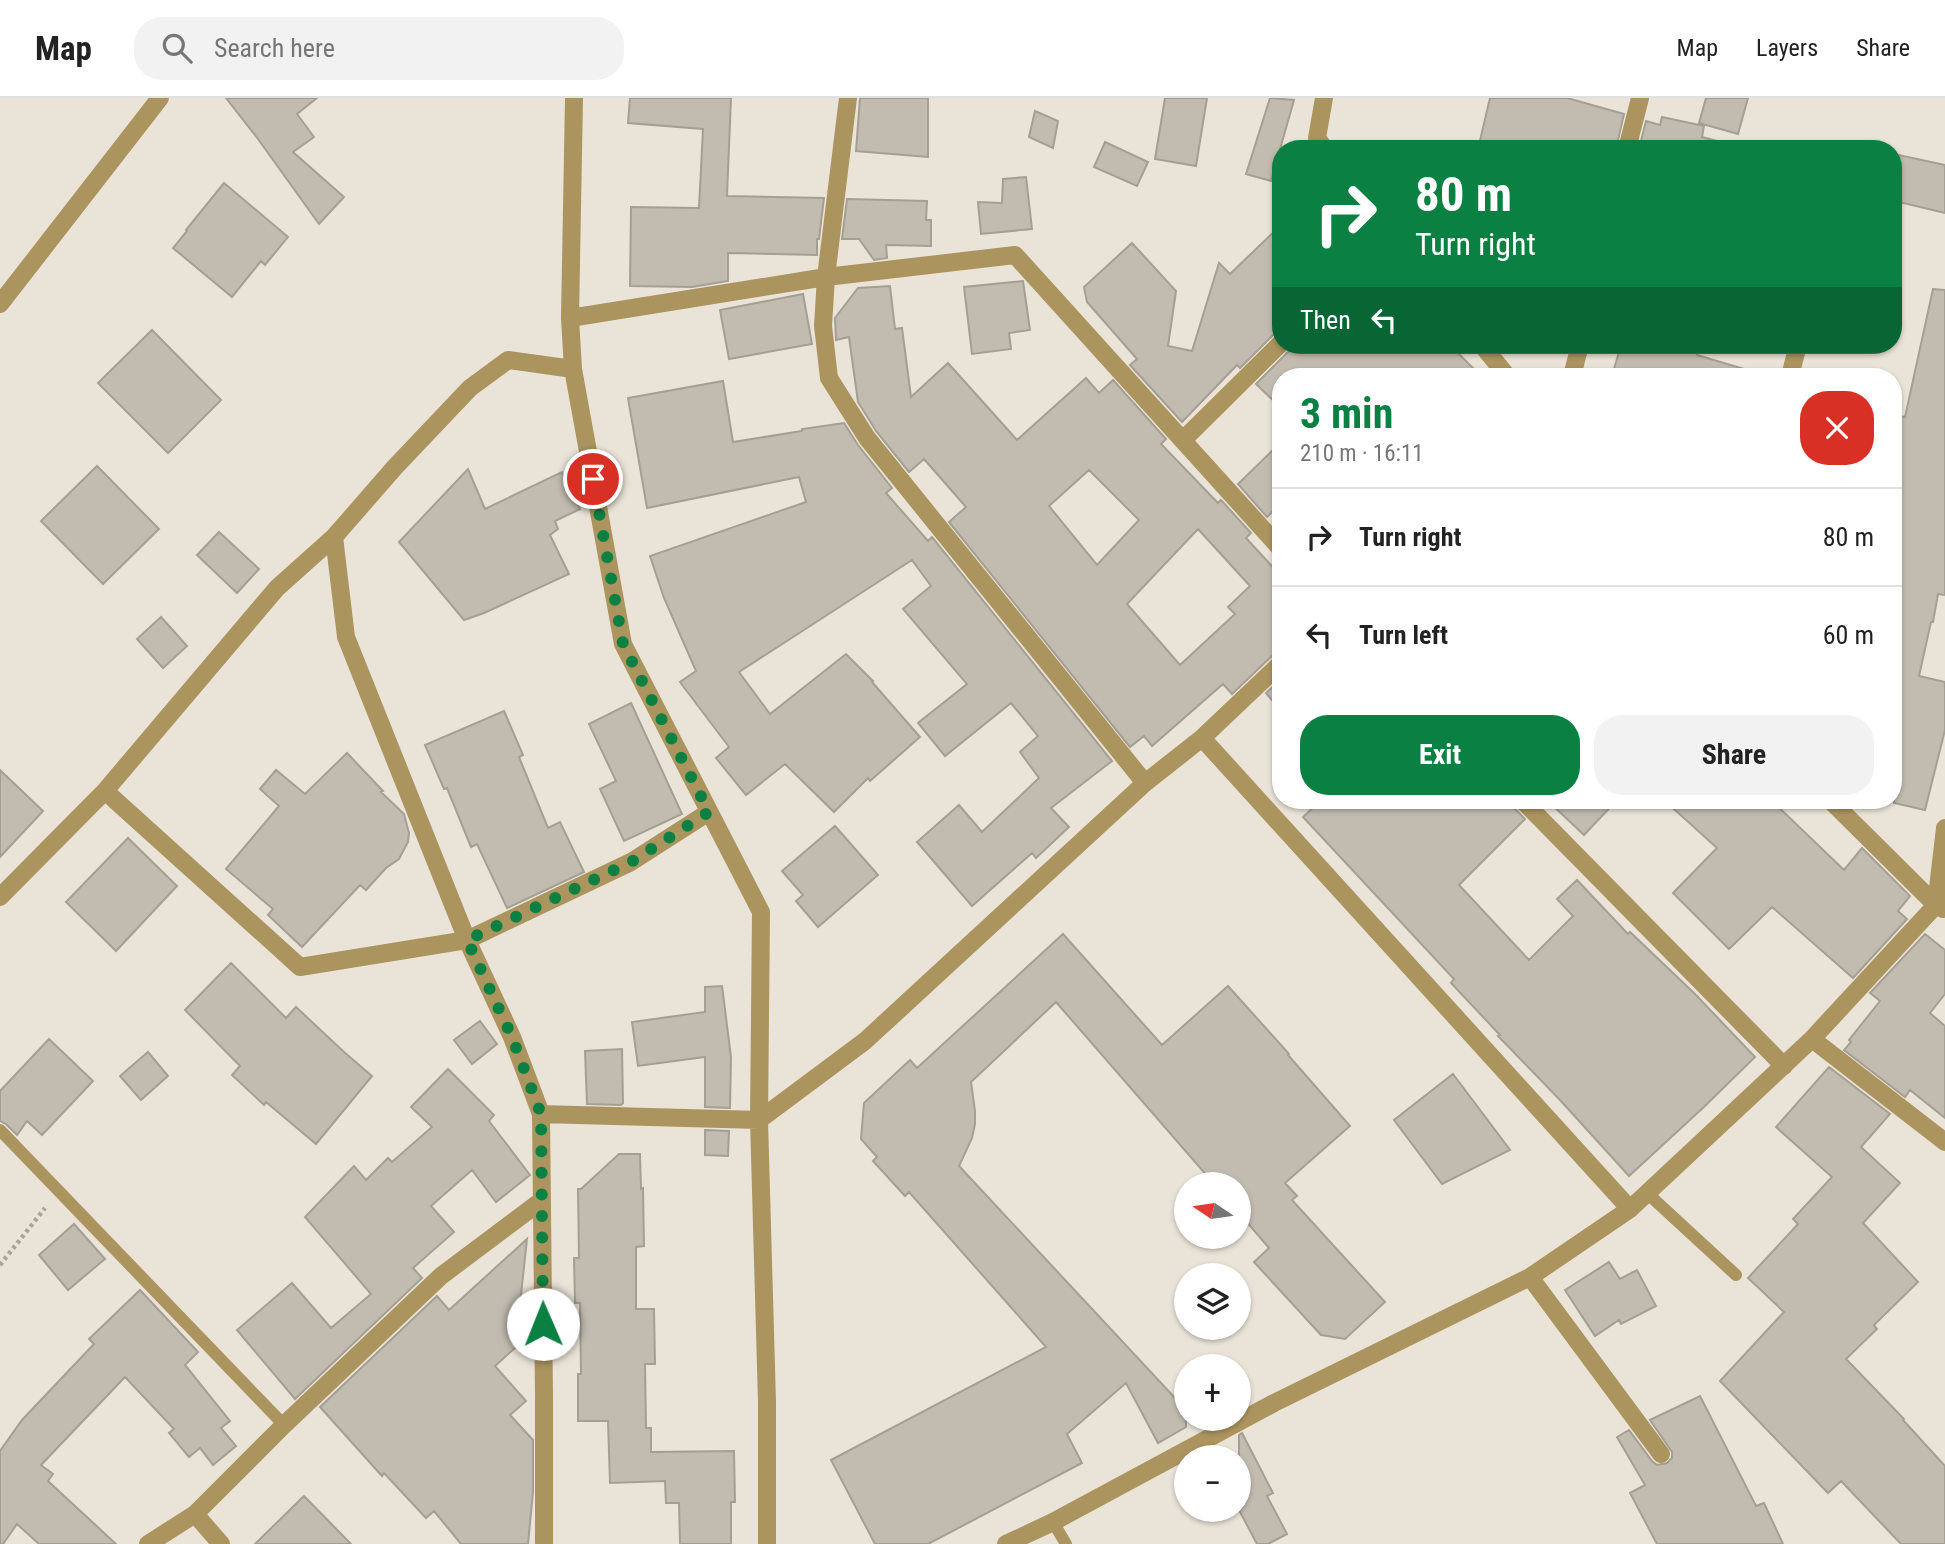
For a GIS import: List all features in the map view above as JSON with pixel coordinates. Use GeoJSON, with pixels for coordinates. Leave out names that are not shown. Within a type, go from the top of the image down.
{"type":"FeatureCollection","features":[{"type":"Feature","properties":{"kind":"street"},"geometry":{"type":"LineString","coordinates":[[0,304],[160,98]]}},
{"type":"Feature","properties":{"kind":"street"},"geometry":{"type":"LineString","coordinates":[[574,98],[570,318],[573,369],[623,644],[761,912],[759,1120],[767,1402],[767,1544]]}},
{"type":"Feature","properties":{"kind":"street"},"geometry":{"type":"LineString","coordinates":[[848,98],[826,277],[823,326],[829,378],[867,438],[1145,783]]}},
{"type":"Feature","properties":{"kind":"street"},"geometry":{"type":"LineString","coordinates":[[1318,140],[1324,98]]}},
{"type":"Feature","properties":{"kind":"street"},"geometry":{"type":"LineString","coordinates":[[1629,140],[1640,98]]}},
{"type":"Feature","properties":{"kind":"street"},"geometry":{"type":"LineString","coordinates":[[570,318],[826,277],[1015,255],[1272,539]]}},
{"type":"Feature","properties":{"kind":"street"},"geometry":{"type":"LineString","coordinates":[[1183,440],[1272,351]]}},
{"type":"Feature","properties":{"kind":"street"},"geometry":{"type":"LineString","coordinates":[[1489,354],[1501,368]]}},
{"type":"Feature","properties":{"kind":"street"},"geometry":{"type":"LineString","coordinates":[[0,897],[105,791],[277,589],[334,537],[471,388],[508,360],[573,369]]}},
{"type":"Feature","properties":{"kind":"street"},"geometry":{"type":"LineString","coordinates":[[334,537],[346,637],[467,940],[512,1037],[541,1114],[544,1544]]}},
{"type":"Feature","properties":{"kind":"street"},"geometry":{"type":"LineString","coordinates":[[541,1114],[759,1120],[865,1041],[1145,783],[1202,738],[1272,672]]}},
{"type":"Feature","properties":{"kind":"street"},"geometry":{"type":"LineString","coordinates":[[1202,738],[1630,1209]]}},
{"type":"Feature","properties":{"kind":"street"},"geometry":{"type":"LineString","coordinates":[[105,791],[300,967],[467,940],[631,862],[709,812]]}},
{"type":"Feature","properties":{"kind":"street"},"geometry":{"type":"LineString","coordinates":[[1531,809],[1784,1066]]}},
{"type":"Feature","properties":{"kind":"street"},"geometry":{"type":"LineString","coordinates":[[1839,809],[1941,908]]}},
{"type":"Feature","properties":{"kind":"street"},"geometry":{"type":"LineString","coordinates":[[1006,1544],[1054,1522],[1274,1403],[1530,1277],[1630,1209],[1812,1039],[1941,908],[1945,828]]}},
{"type":"Feature","properties":{"kind":"street"},"geometry":{"type":"LineString","coordinates":[[1812,1039],[1945,1142]]}},
{"type":"Feature","properties":{"kind":"street"},"geometry":{"type":"LineString","coordinates":[[148,1544],[195,1514],[441,1276],[541,1200]]}},
{"type":"Feature","properties":{"kind":"street"},"geometry":{"type":"LineString","coordinates":[[1530,1277],[1661,1454]]}},
{"type":"Feature","properties":{"kind":"street"},"geometry":{"type":"LineString","coordinates":[[195,1514],[221,1544]]}},
{"type":"Feature","properties":{"kind":"lane"},"geometry":{"type":"LineString","coordinates":[[0,1130],[284,1425]]}},
{"type":"Feature","properties":{"kind":"lane"},"geometry":{"type":"LineString","coordinates":[[1647,1193],[1736,1275]]}},
{"type":"Feature","properties":{"kind":"lane"},"geometry":{"type":"LineString","coordinates":[[1054,1522],[1066,1544]]}},
{"type":"Feature","properties":{"kind":"path"},"geometry":{"type":"LineString","coordinates":[[0,1265],[59,1191]]}},
{"type":"Feature","properties":{"kind":"building"},"geometry":{"type":"Polygon","coordinates":[[[226,98],[317,98],[297,114],[314,137],[293,152],[344,197],[319,224],[258,139],[226,98]]]}},
{"type":"Feature","properties":{"kind":"building"},"geometry":{"type":"Polygon","coordinates":[[[630,98],[731,98],[727,196],[824,198],[817,255],[728,253],[728,281],[692,287],[630,286],[631,207],[699,208],[703,129],[628,123],[630,98]]]}},
{"type":"Feature","properties":{"kind":"building"},"geometry":{"type":"Polygon","coordinates":[[[860,98],[928,98],[928,157],[856,151],[860,98]]]}},
{"type":"Feature","properties":{"kind":"building"},"geometry":{"type":"Polygon","coordinates":[[[1165,98],[1207,98],[1196,166],[1155,159],[1165,98]]]}},
{"type":"Feature","properties":{"kind":"building"},"geometry":{"type":"Polygon","coordinates":[[[1270,98],[1294,100],[1283,140],[1272,140],[1271,181],[1246,174],[1270,98]]]}},
{"type":"Feature","properties":{"kind":"building"},"geometry":{"type":"Polygon","coordinates":[[[1490,98],[1567,98],[1624,114],[1618,140],[1480,140],[1490,98]]]}},
{"type":"Feature","properties":{"kind":"building"},"geometry":{"type":"Polygon","coordinates":[[[1706,98],[1748,98],[1738,134],[1699,123],[1706,98]]]}},
{"type":"Feature","properties":{"kind":"building"},"geometry":{"type":"Polygon","coordinates":[[[1035,111],[1058,121],[1053,148],[1029,137],[1035,111]]]}},
{"type":"Feature","properties":{"kind":"building"},"geometry":{"type":"Polygon","coordinates":[[[1662,117],[1704,126],[1702,137],[1713,140],[1641,140],[1646,121],[1660,125],[1662,117]]]}},
{"type":"Feature","properties":{"kind":"building"},"geometry":{"type":"Polygon","coordinates":[[[1105,142],[1148,162],[1137,186],[1094,167],[1105,142]]]}},
{"type":"Feature","properties":{"kind":"building"},"geometry":{"type":"Polygon","coordinates":[[[1902,156],[1945,165],[1945,213],[1902,203],[1902,156]]]}},
{"type":"Feature","properties":{"kind":"building"},"geometry":{"type":"Polygon","coordinates":[[[1026,177],[1032,229],[981,234],[978,202],[1002,203],[1003,179],[1026,177]]]}},
{"type":"Feature","properties":{"kind":"building"},"geometry":{"type":"Polygon","coordinates":[[[224,183],[288,237],[265,265],[261,261],[232,297],[173,248],[224,183]]]}},
{"type":"Feature","properties":{"kind":"building"},"geometry":{"type":"Polygon","coordinates":[[[847,199],[927,201],[926,220],[931,220],[931,246],[886,245],[887,258],[874,260],[859,239],[842,239],[847,199]]]}},
{"type":"Feature","properties":{"kind":"building"},"geometry":{"type":"Polygon","coordinates":[[[1272,234],[1272,336],[1240,368],[1237,365],[1182,422],[1130,365],[1137,359],[1087,302],[1084,287],[1132,243],[1176,291],[1168,346],[1192,351],[1219,263],[1230,274],[1272,234]]]}},
{"type":"Feature","properties":{"kind":"building"},"geometry":{"type":"Polygon","coordinates":[[[1023,281],[1030,330],[1009,333],[1011,349],[972,354],[964,287],[1023,281]]]}},
{"type":"Feature","properties":{"kind":"building"},"geometry":{"type":"Polygon","coordinates":[[[890,286],[895,329],[902,328],[911,397],[948,363],[1017,440],[1086,378],[1099,393],[1113,380],[1166,439],[1161,444],[1218,503],[1221,500],[1251,533],[1246,538],[1272,566],[1272,656],[1232,694],[1223,684],[1152,746],[1144,736],[1130,747],[949,522],[966,507],[924,459],[909,472],[876,431],[858,402],[849,337],[836,340],[835,318],[858,288],[890,286]],[[1089,470],[1049,506],[1097,565],[1139,520],[1089,470]],[[1198,529],[1127,604],[1180,665],[1235,614],[1228,607],[1250,586],[1198,529]]]}},
{"type":"Feature","properties":{"kind":"building"},"geometry":{"type":"Polygon","coordinates":[[[1933,289],[1945,290],[1945,595],[1938,594],[1919,676],[1945,682],[1945,730],[1925,810],[1902,805],[1902,416],[1905,417],[1933,289]]]}},
{"type":"Feature","properties":{"kind":"building"},"geometry":{"type":"Polygon","coordinates":[[[803,294],[812,344],[729,359],[720,310],[803,294]]]}},
{"type":"Feature","properties":{"kind":"building"},"geometry":{"type":"Polygon","coordinates":[[[152,330],[221,400],[168,453],[98,383],[152,330]]]}},
{"type":"Feature","properties":{"kind":"building"},"geometry":{"type":"Polygon","coordinates":[[[1286,354],[1459,354],[1473,368],[1272,368],[1286,354]]]}},
{"type":"Feature","properties":{"kind":"building"},"geometry":{"type":"Polygon","coordinates":[[[1618,354],[1697,354],[1741,368],[1614,368],[1618,354]]]}},
{"type":"Feature","properties":{"kind":"building"},"geometry":{"type":"Polygon","coordinates":[[[1272,368],[1272,399],[1256,384],[1272,368]]]}},
{"type":"Feature","properties":{"kind":"building"},"geometry":{"type":"Polygon","coordinates":[[[723,381],[733,442],[844,423],[892,488],[886,493],[928,541],[932,537],[1112,761],[1051,808],[1069,827],[1036,858],[1032,853],[972,906],[917,842],[959,805],[982,832],[1039,778],[1020,752],[1038,736],[1011,703],[945,756],[918,723],[967,684],[903,609],[931,586],[912,560],[739,672],[770,714],[846,654],[873,681],[920,737],[870,781],[868,778],[834,812],[785,764],[746,795],[716,758],[729,747],[680,682],[696,671],[664,598],[650,556],[806,502],[799,477],[647,508],[628,398],[723,381]]]}},
{"type":"Feature","properties":{"kind":"building"},"geometry":{"type":"Polygon","coordinates":[[[1272,451],[1272,512],[1267,517],[1238,484],[1272,451]]]}},
{"type":"Feature","properties":{"kind":"building"},"geometry":{"type":"Polygon","coordinates":[[[97,466],[159,529],[103,584],[41,521],[97,466]]]}},
{"type":"Feature","properties":{"kind":"building"},"geometry":{"type":"Polygon","coordinates":[[[468,469],[485,509],[562,472],[580,509],[555,521],[558,529],[550,535],[569,574],[464,620],[399,542],[468,469]]]}},
{"type":"Feature","properties":{"kind":"building"},"geometry":{"type":"Polygon","coordinates":[[[219,532],[259,569],[237,593],[197,555],[219,532]]]}},
{"type":"Feature","properties":{"kind":"building"},"geometry":{"type":"Polygon","coordinates":[[[161,617],[187,646],[163,668],[137,639],[161,617]]]}},
{"type":"Feature","properties":{"kind":"building"},"geometry":{"type":"Polygon","coordinates":[[[1272,687],[1272,700],[1266,693],[1272,687]]]}},
{"type":"Feature","properties":{"kind":"building"},"geometry":{"type":"Polygon","coordinates":[[[631,703],[682,814],[624,841],[600,789],[616,781],[589,724],[631,703]]]}},
{"type":"Feature","properties":{"kind":"building"},"geometry":{"type":"Polygon","coordinates":[[[504,711],[523,755],[519,757],[548,828],[560,822],[584,872],[507,908],[477,844],[471,847],[447,788],[444,789],[425,745],[504,711]]]}},
{"type":"Feature","properties":{"kind":"building"},"geometry":{"type":"Polygon","coordinates":[[[347,753],[404,814],[409,833],[408,842],[399,859],[386,868],[366,890],[360,885],[302,947],[268,915],[273,909],[226,869],[279,806],[260,789],[276,770],[305,794],[347,753]]]}},
{"type":"Feature","properties":{"kind":"building"},"geometry":{"type":"Polygon","coordinates":[[[0,770],[43,811],[0,857],[0,770]]]}},
{"type":"Feature","properties":{"kind":"building"},"geometry":{"type":"Polygon","coordinates":[[[1311,809],[1515,809],[1525,819],[1459,885],[1529,960],[1573,916],[1557,899],[1577,880],[1628,934],[1630,932],[1695,994],[1755,1057],[1629,1176],[1498,1036],[1500,1035],[1451,983],[1454,979],[1303,817],[1311,809]]]}},
{"type":"Feature","properties":{"kind":"building"},"geometry":{"type":"Polygon","coordinates":[[[1557,809],[1609,809],[1584,835],[1557,809]]]}},
{"type":"Feature","properties":{"kind":"building"},"geometry":{"type":"Polygon","coordinates":[[[1674,809],[1780,809],[1844,870],[1862,848],[1910,896],[1898,911],[1907,919],[1853,978],[1772,907],[1729,949],[1673,893],[1717,848],[1674,809]]]}},
{"type":"Feature","properties":{"kind":"building"},"geometry":{"type":"Polygon","coordinates":[[[835,826],[878,875],[818,927],[796,901],[803,895],[782,871],[835,826]]]}},
{"type":"Feature","properties":{"kind":"building"},"geometry":{"type":"Polygon","coordinates":[[[128,838],[177,886],[116,951],[66,902],[128,838]]]}},
{"type":"Feature","properties":{"kind":"building"},"geometry":{"type":"Polygon","coordinates":[[[1063,934],[1162,1045],[1228,986],[1350,1126],[1285,1183],[1297,1196],[1292,1200],[1385,1302],[1345,1339],[1321,1335],[1254,1262],[1269,1248],[1251,1227],[1251,1172],[1204,1172],[1056,1002],[971,1082],[975,1124],[972,1138],[959,1166],[1174,1397],[1174,1431],[1179,1431],[1158,1443],[1126,1383],[1067,1434],[1082,1463],[928,1544],[875,1544],[831,1460],[1046,1347],[909,1192],[905,1196],[873,1161],[877,1157],[861,1139],[864,1103],[910,1060],[917,1068],[1063,934]]]}},
{"type":"Feature","properties":{"kind":"building"},"geometry":{"type":"Polygon","coordinates":[[[1925,934],[1945,950],[1945,994],[1930,1013],[1945,1026],[1945,1118],[1910,1090],[1905,1097],[1844,1050],[1880,1001],[1870,993],[1925,934]]]}},
{"type":"Feature","properties":{"kind":"building"},"geometry":{"type":"Polygon","coordinates":[[[231,963],[286,1018],[296,1007],[372,1076],[316,1144],[266,1102],[264,1105],[232,1075],[240,1066],[185,1010],[231,963]]]}},
{"type":"Feature","properties":{"kind":"building"},"geometry":{"type":"Polygon","coordinates":[[[722,986],[731,1057],[730,1108],[705,1107],[705,1057],[638,1066],[632,1022],[705,1012],[705,987],[722,986]]]}},
{"type":"Feature","properties":{"kind":"building"},"geometry":{"type":"Polygon","coordinates":[[[480,1021],[497,1044],[472,1064],[454,1040],[480,1021]]]}},
{"type":"Feature","properties":{"kind":"building"},"geometry":{"type":"Polygon","coordinates":[[[49,1039],[93,1081],[42,1135],[27,1121],[17,1135],[0,1121],[0,1091],[49,1039]]]}},
{"type":"Feature","properties":{"kind":"building"},"geometry":{"type":"Polygon","coordinates":[[[622,1049],[623,1103],[587,1104],[585,1051],[622,1049]]]}},
{"type":"Feature","properties":{"kind":"building"},"geometry":{"type":"Polygon","coordinates":[[[148,1052],[168,1076],[141,1100],[120,1076],[148,1052]]]}},
{"type":"Feature","properties":{"kind":"building"},"geometry":{"type":"Polygon","coordinates":[[[1829,1067],[1890,1114],[1861,1147],[1900,1183],[1863,1223],[1918,1282],[1874,1325],[1877,1329],[1846,1359],[1945,1466],[1945,1544],[1901,1544],[1841,1481],[1828,1493],[1720,1381],[1784,1312],[1748,1278],[1798,1224],[1793,1219],[1832,1177],[1776,1127],[1829,1067]]]}},
{"type":"Feature","properties":{"kind":"building"},"geometry":{"type":"Polygon","coordinates":[[[448,1069],[494,1115],[489,1121],[530,1175],[496,1202],[472,1170],[431,1206],[454,1232],[413,1268],[422,1278],[295,1399],[237,1330],[292,1283],[331,1328],[371,1294],[305,1217],[354,1166],[366,1180],[388,1158],[392,1162],[432,1127],[411,1107],[448,1069]]]}},
{"type":"Feature","properties":{"kind":"building"},"geometry":{"type":"Polygon","coordinates":[[[1453,1074],[1510,1150],[1442,1184],[1394,1120],[1453,1074]]]}},
{"type":"Feature","properties":{"kind":"building"},"geometry":{"type":"Polygon","coordinates":[[[705,1130],[729,1131],[728,1156],[705,1155],[705,1130]]]}},
{"type":"Feature","properties":{"kind":"building"},"geometry":{"type":"Polygon","coordinates":[[[619,1154],[640,1154],[644,1246],[636,1247],[636,1309],[654,1309],[655,1364],[645,1364],[646,1428],[651,1428],[651,1452],[734,1451],[735,1502],[731,1502],[731,1544],[680,1544],[679,1503],[666,1503],[665,1481],[610,1483],[608,1421],[578,1421],[578,1374],[581,1374],[580,1303],[575,1303],[574,1258],[579,1258],[578,1189],[619,1154]]]}},
{"type":"Feature","properties":{"kind":"building"},"geometry":{"type":"Polygon","coordinates":[[[74,1224],[105,1259],[68,1290],[39,1255],[74,1224]]]}},
{"type":"Feature","properties":{"kind":"building"},"geometry":{"type":"Polygon","coordinates":[[[527,1239],[520,1304],[530,1315],[526,1338],[495,1366],[526,1401],[510,1415],[533,1440],[533,1492],[528,1544],[461,1544],[434,1511],[426,1518],[384,1473],[382,1476],[320,1407],[437,1296],[449,1310],[527,1239]]]}},
{"type":"Feature","properties":{"kind":"building"},"geometry":{"type":"Polygon","coordinates":[[[1609,1262],[1620,1279],[1637,1270],[1656,1306],[1621,1324],[1619,1320],[1595,1336],[1565,1290],[1609,1262]]]}},
{"type":"Feature","properties":{"kind":"building"},"geometry":{"type":"Polygon","coordinates":[[[140,1290],[198,1352],[185,1365],[230,1421],[221,1428],[236,1446],[213,1465],[200,1448],[189,1457],[169,1433],[174,1429],[125,1377],[41,1465],[53,1474],[48,1481],[116,1544],[39,1544],[17,1524],[3,1544],[0,1544],[0,1451],[22,1420],[94,1344],[89,1339],[140,1290]]]}},
{"type":"Feature","properties":{"kind":"building"},"geometry":{"type":"Polygon","coordinates":[[[1700,1396],[1756,1506],[1764,1503],[1783,1544],[1657,1544],[1630,1493],[1645,1485],[1617,1437],[1629,1430],[1652,1461],[1657,1465],[1667,1463],[1672,1458],[1672,1452],[1650,1420],[1700,1396]]]}},
{"type":"Feature","properties":{"kind":"building"},"geometry":{"type":"Polygon","coordinates":[[[1242,1433],[1248,1445],[1239,1445],[1239,1435],[1242,1433]]]}},
{"type":"Feature","properties":{"kind":"building"},"geometry":{"type":"Polygon","coordinates":[[[1251,1450],[1273,1493],[1267,1496],[1287,1534],[1268,1544],[1257,1544],[1245,1522],[1251,1522],[1251,1450]]]}},
{"type":"Feature","properties":{"kind":"building"},"geometry":{"type":"Polygon","coordinates":[[[304,1496],[351,1544],[255,1544],[304,1496]]]}},
{"type":"Feature","properties":{"kind":"route"},"geometry":{"type":"LineString","coordinates":[[543,1324],[541,1114],[512,1037],[467,940],[631,862],[709,812],[623,644],[593,479]]}}]}
